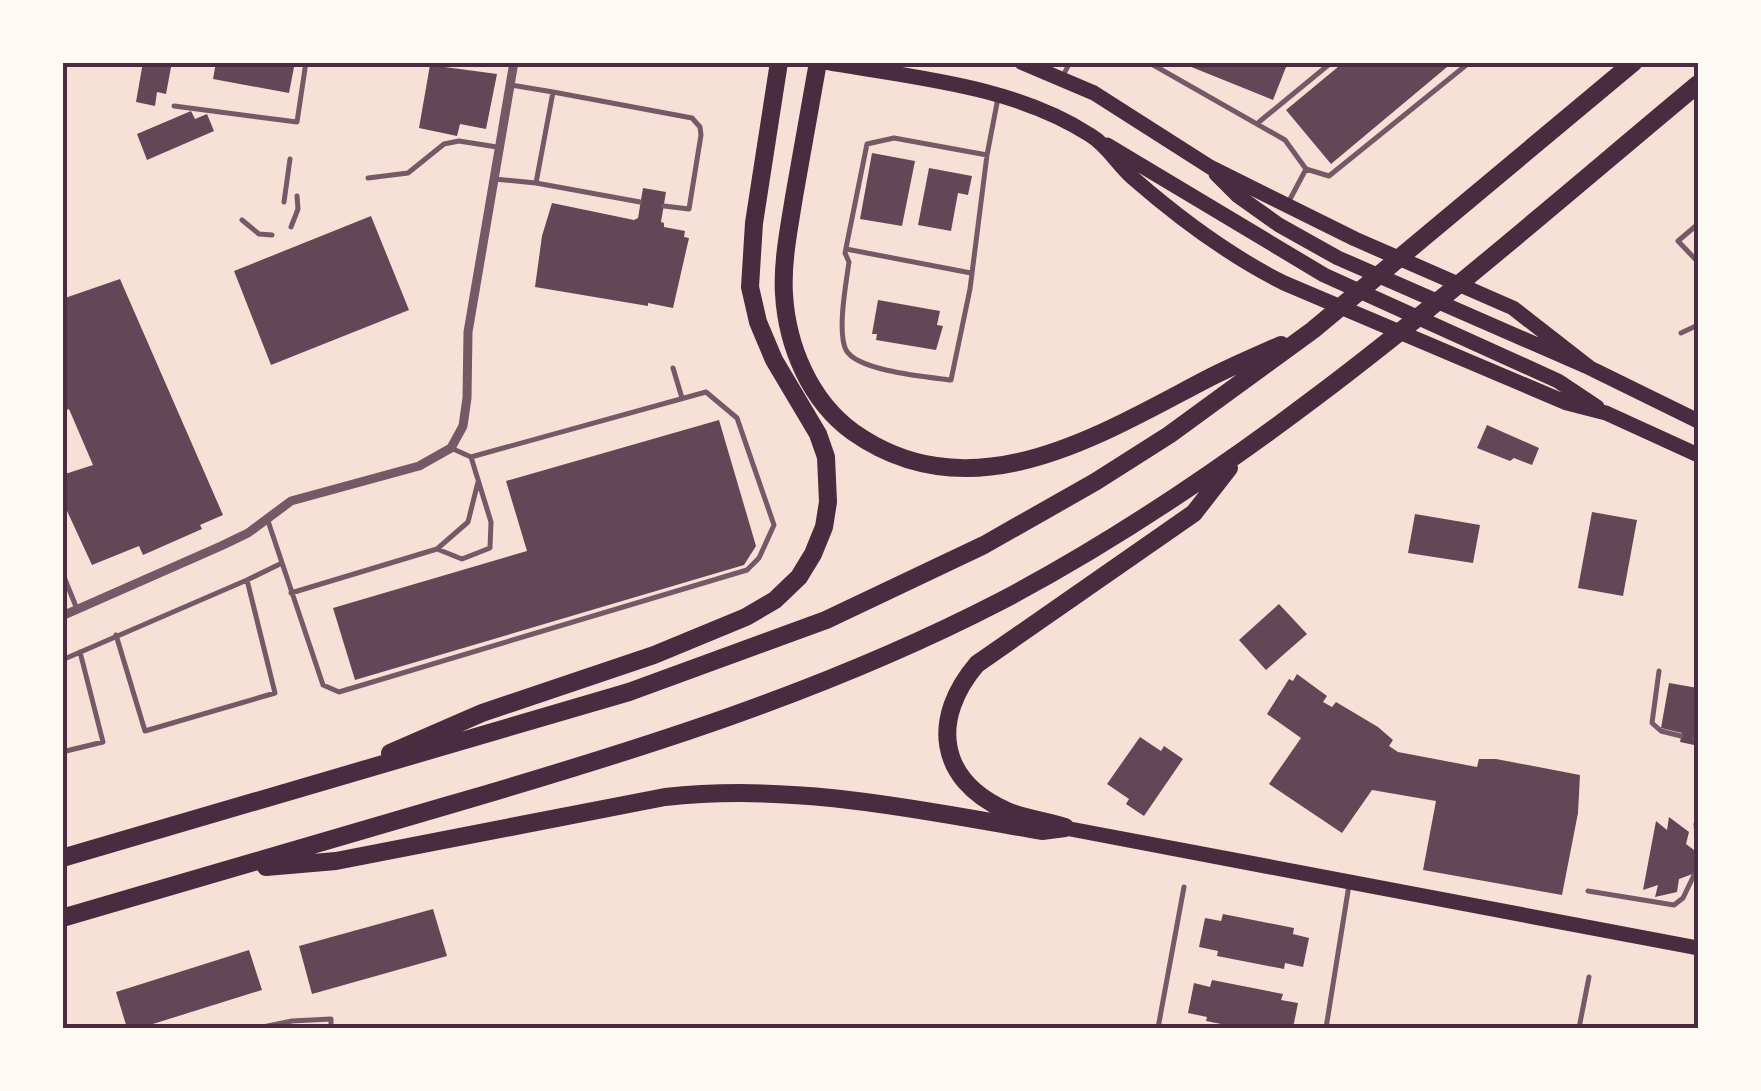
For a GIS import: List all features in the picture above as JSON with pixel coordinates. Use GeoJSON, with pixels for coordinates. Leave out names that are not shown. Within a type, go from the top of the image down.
{"type":"FeatureCollection","features":[{"type":"Feature","properties":{"kind":"highway"},"geometry":{"type":"LineString","coordinates":[[321,782],[482,713],[654,655],[746,617],[775,600],[800,576],[824,527],[828,502],[826,457],[818,434],[774,360],[758,322],[750,287],[754,223],[779,62]]}},
{"type":"Feature","properties":{"kind":"highway"},"geometry":{"type":"LineString","coordinates":[[821,62],[785,252],[783,292],[788,329],[813,389],[843,424],[868,442],[929,465],[965,470],[1029,460],[1108,429],[1313,330]]}},
{"type":"Feature","properties":{"kind":"highway"},"geometry":{"type":"LineString","coordinates":[[62,858],[628,692],[768,644],[984,546],[1169,435],[1313,330],[1634,62]]}},
{"type":"Feature","properties":{"kind":"highway"},"geometry":{"type":"LineString","coordinates":[[62,918],[632,751],[738,716],[826,682],[1001,600],[1091,550],[1240,454],[1374,356],[1698,84]]}},
{"type":"Feature","properties":{"kind":"highway"},"geometry":{"type":"LineString","coordinates":[[1065,828],[1042,818],[1010,813],[965,782],[953,762],[947,737],[949,707],[959,685],[977,664],[1194,513],[1240,454]]}},
{"type":"Feature","properties":{"kind":"highway"},"geometry":{"type":"LineString","coordinates":[[226,870],[336,861],[704,792],[857,798],[1042,831],[1065,828]]}},
{"type":"Feature","properties":{"kind":"main road"},"geometry":{"type":"LineString","coordinates":[[821,62],[999,95],[1043,110],[1324,275],[1558,382],[1606,413],[1698,454]]}},
{"type":"Feature","properties":{"kind":"main road"},"geometry":{"type":"LineString","coordinates":[[1020,62],[1094,92],[1210,168],[1355,239],[1513,308],[1590,368]]}},
{"type":"Feature","properties":{"kind":"main road"},"geometry":{"type":"LineString","coordinates":[[1095,138],[1123,170],[1179,218],[1245,263],[1567,403],[1606,413]]}},
{"type":"Feature","properties":{"kind":"main road"},"geometry":{"type":"LineString","coordinates":[[1210,168],[1265,216],[1338,258],[1590,368],[1698,421]]}},
{"type":"Feature","properties":{"kind":"main road"},"geometry":{"type":"LineString","coordinates":[[1065,828],[1698,948]]}},
{"type":"Feature","properties":{"kind":"street"},"geometry":{"type":"LineString","coordinates":[[62,616],[222,546],[291,502],[419,466],[451,448],[464,426],[468,332],[514,62]]}},
{"type":"Feature","properties":{"kind":"lane"},"geometry":{"type":"LineString","coordinates":[[174,106],[296,122],[306,62]]}},
{"type":"Feature","properties":{"kind":"lane"},"geometry":{"type":"LineString","coordinates":[[1062,78],[1070,62]]}},
{"type":"Feature","properties":{"kind":"lane"},"geometry":{"type":"LineString","coordinates":[[1148,62],[1259,122],[1286,140],[1306,169],[1329,176],[1470,62]]}},
{"type":"Feature","properties":{"kind":"lane"},"geometry":{"type":"LineString","coordinates":[[1259,122],[1332,62]]}},
{"type":"Feature","properties":{"kind":"lane"},"geometry":{"type":"LineString","coordinates":[[511,84],[692,118],[701,135],[689,209],[664,206]]}},
{"type":"Feature","properties":{"kind":"lane"},"geometry":{"type":"LineString","coordinates":[[536,183],[553,92]]}},
{"type":"Feature","properties":{"kind":"lane"},"geometry":{"type":"LineString","coordinates":[[987,155],[894,138],[867,144],[846,249],[849,262],[844,346],[853,360],[908,375],[951,380],[972,274],[999,95]]}},
{"type":"Feature","properties":{"kind":"lane"},"geometry":{"type":"LineString","coordinates":[[368,178],[408,173],[444,144],[459,140],[500,147]]}},
{"type":"Feature","properties":{"kind":"lane"},"geometry":{"type":"LineString","coordinates":[[284,202],[290,159]]}},
{"type":"Feature","properties":{"kind":"lane"},"geometry":{"type":"LineString","coordinates":[[1288,204],[1306,169]]}},
{"type":"Feature","properties":{"kind":"lane"},"geometry":{"type":"LineString","coordinates":[[494,180],[536,183],[640,202]]}},
{"type":"Feature","properties":{"kind":"lane"},"geometry":{"type":"LineString","coordinates":[[291,227],[298,208],[297,196]]}},
{"type":"Feature","properties":{"kind":"lane"},"geometry":{"type":"LineString","coordinates":[[242,220],[258,234],[272,235]]}},
{"type":"Feature","properties":{"kind":"lane"},"geometry":{"type":"LineString","coordinates":[[1698,224],[1678,241],[1698,262]]}},
{"type":"Feature","properties":{"kind":"lane"},"geometry":{"type":"LineString","coordinates":[[846,249],[972,274]]}},
{"type":"Feature","properties":{"kind":"lane"},"geometry":{"type":"LineString","coordinates":[[1681,333],[1698,325]]}},
{"type":"Feature","properties":{"kind":"lane"},"geometry":{"type":"LineString","coordinates":[[673,368],[682,398]]}},
{"type":"Feature","properties":{"kind":"lane"},"geometry":{"type":"LineString","coordinates":[[267,517],[324,685],[339,692],[747,570],[758,558],[774,525],[737,418],[706,392],[470,457],[451,448]]}},
{"type":"Feature","properties":{"kind":"lane"},"geometry":{"type":"LineString","coordinates":[[437,549],[462,559],[490,548],[491,522],[470,457]]}},
{"type":"Feature","properties":{"kind":"lane"},"geometry":{"type":"LineString","coordinates":[[291,593],[437,549],[468,522],[478,481]]}},
{"type":"Feature","properties":{"kind":"lane"},"geometry":{"type":"LineString","coordinates":[[62,660],[281,564]]}},
{"type":"Feature","properties":{"kind":"lane"},"geometry":{"type":"LineString","coordinates":[[63,573],[77,609]]}},
{"type":"Feature","properties":{"kind":"lane"},"geometry":{"type":"LineString","coordinates":[[116,636],[145,731],[275,693],[247,580]]}},
{"type":"Feature","properties":{"kind":"lane"},"geometry":{"type":"LineString","coordinates":[[62,752],[103,742],[80,652]]}},
{"type":"Feature","properties":{"kind":"lane"},"geometry":{"type":"LineString","coordinates":[[1660,672],[1652,723],[1661,731],[1681,736]]}},
{"type":"Feature","properties":{"kind":"lane"},"geometry":{"type":"LineString","coordinates":[[1696,824],[1698,846]]}},
{"type":"Feature","properties":{"kind":"lane"},"geometry":{"type":"LineString","coordinates":[[1588,891],[1674,905],[1683,898],[1695,872]]}},
{"type":"Feature","properties":{"kind":"lane"},"geometry":{"type":"LineString","coordinates":[[1326,1028],[1350,882]]}},
{"type":"Feature","properties":{"kind":"lane"},"geometry":{"type":"LineString","coordinates":[[1158,1028],[1184,887]]}},
{"type":"Feature","properties":{"kind":"lane"},"geometry":{"type":"LineString","coordinates":[[1579,1028],[1589,977]]}},
{"type":"Feature","properties":{"kind":"lane"},"geometry":{"type":"LineString","coordinates":[[258,1028],[330,1019],[332,1028]]}},
{"type":"Feature","properties":{"kind":"building"},"geometry":{"type":"Polygon","coordinates":[[[143,62],[172,62],[166,94],[157,92],[155,106],[136,102],[143,62]]]}},
{"type":"Feature","properties":{"kind":"building"},"geometry":{"type":"Polygon","coordinates":[[[216,62],[295,62],[289,93],[213,79],[216,62]]]}},
{"type":"Feature","properties":{"kind":"building"},"geometry":{"type":"Polygon","coordinates":[[[1179,62],[1288,62],[1273,100],[1179,62]]]}},
{"type":"Feature","properties":{"kind":"building"},"geometry":{"type":"Polygon","coordinates":[[[1344,62],[1453,62],[1331,164],[1286,110],[1344,62]]]}},
{"type":"Feature","properties":{"kind":"building"},"geometry":{"type":"Polygon","coordinates":[[[430,65],[497,74],[486,129],[460,124],[457,136],[419,128],[430,65]]]}},
{"type":"Feature","properties":{"kind":"building"},"geometry":{"type":"Polygon","coordinates":[[[191,111],[195,119],[207,114],[214,131],[147,160],[137,134],[191,111]]]}},
{"type":"Feature","properties":{"kind":"building"},"geometry":{"type":"Polygon","coordinates":[[[872,153],[915,161],[902,226],[860,219],[872,153]]]}},
{"type":"Feature","properties":{"kind":"building"},"geometry":{"type":"Polygon","coordinates":[[[929,168],[972,176],[968,195],[958,193],[951,231],[918,225],[929,168]]]}},
{"type":"Feature","properties":{"kind":"building"},"geometry":{"type":"Polygon","coordinates":[[[643,188],[666,192],[661,222],[664,227],[685,231],[684,237],[689,238],[673,308],[535,287],[542,236],[552,203],[634,220],[638,218],[643,188]]]}},
{"type":"Feature","properties":{"kind":"building"},"geometry":{"type":"Polygon","coordinates":[[[371,216],[409,310],[271,365],[234,271],[371,216]]]}},
{"type":"Feature","properties":{"kind":"building"},"geometry":{"type":"Polygon","coordinates":[[[120,279],[223,515],[200,525],[202,529],[143,555],[139,546],[92,565],[62,500],[62,475],[93,465],[69,409],[62,412],[62,299],[120,279]]]}},
{"type":"Feature","properties":{"kind":"building"},"geometry":{"type":"Polygon","coordinates":[[[878,300],[940,311],[937,325],[943,326],[936,350],[876,340],[877,334],[872,334],[878,300]]]}},
{"type":"Feature","properties":{"kind":"building"},"geometry":{"type":"Polygon","coordinates":[[[719,420],[756,546],[744,565],[355,680],[333,608],[527,551],[506,481],[719,420]]]}},
{"type":"Feature","properties":{"kind":"building"},"geometry":{"type":"Polygon","coordinates":[[[1487,425],[1539,448],[1532,465],[1477,448],[1487,425]]]}},
{"type":"Feature","properties":{"kind":"building"},"geometry":{"type":"Polygon","coordinates":[[[1592,512],[1637,520],[1623,596],[1578,588],[1592,512]]]}},
{"type":"Feature","properties":{"kind":"building"},"geometry":{"type":"Polygon","coordinates":[[[1415,514],[1480,525],[1473,563],[1408,553],[1415,514]]]}},
{"type":"Feature","properties":{"kind":"building"},"geometry":{"type":"Polygon","coordinates":[[[1279,604],[1307,634],[1266,670],[1239,640],[1279,604]]]}},
{"type":"Feature","properties":{"kind":"building"},"geometry":{"type":"Polygon","coordinates":[[[1297,674],[1327,696],[1323,702],[1332,707],[1336,702],[1378,727],[1393,740],[1389,746],[1398,752],[1477,767],[1479,759],[1496,759],[1580,775],[1578,813],[1562,895],[1423,870],[1436,801],[1372,790],[1342,833],[1269,784],[1301,738],[1267,714],[1289,679],[1293,681],[1297,674]]]}},
{"type":"Feature","properties":{"kind":"building"},"geometry":{"type":"Polygon","coordinates":[[[1669,683],[1698,688],[1698,737],[1694,745],[1680,742],[1682,733],[1661,728],[1669,683]]]}},
{"type":"Feature","properties":{"kind":"building"},"geometry":{"type":"Polygon","coordinates":[[[1140,737],[1183,759],[1144,816],[1126,804],[1129,799],[1107,784],[1140,737]]]}},
{"type":"Feature","properties":{"kind":"building"},"geometry":{"type":"Polygon","coordinates":[[[1669,817],[1689,832],[1686,844],[1698,853],[1698,872],[1679,879],[1677,892],[1655,897],[1658,885],[1643,890],[1656,821],[1667,830],[1669,817]]]}},
{"type":"Feature","properties":{"kind":"building"},"geometry":{"type":"Polygon","coordinates":[[[433,909],[447,956],[312,994],[299,946],[433,909]]]}},
{"type":"Feature","properties":{"kind":"building"},"geometry":{"type":"Polygon","coordinates":[[[1223,914],[1294,928],[1293,934],[1309,938],[1303,967],[1285,963],[1284,969],[1217,956],[1218,951],[1199,947],[1205,918],[1221,921],[1223,914]]]}},
{"type":"Feature","properties":{"kind":"building"},"geometry":{"type":"Polygon","coordinates":[[[249,950],[262,990],[140,1028],[127,1028],[116,992],[249,950]]]}},
{"type":"Feature","properties":{"kind":"building"},"geometry":{"type":"Polygon","coordinates":[[[1212,980],[1283,994],[1281,1000],[1298,1003],[1293,1028],[1241,1028],[1188,1013],[1194,983],[1210,987],[1212,980]]]}}]}
